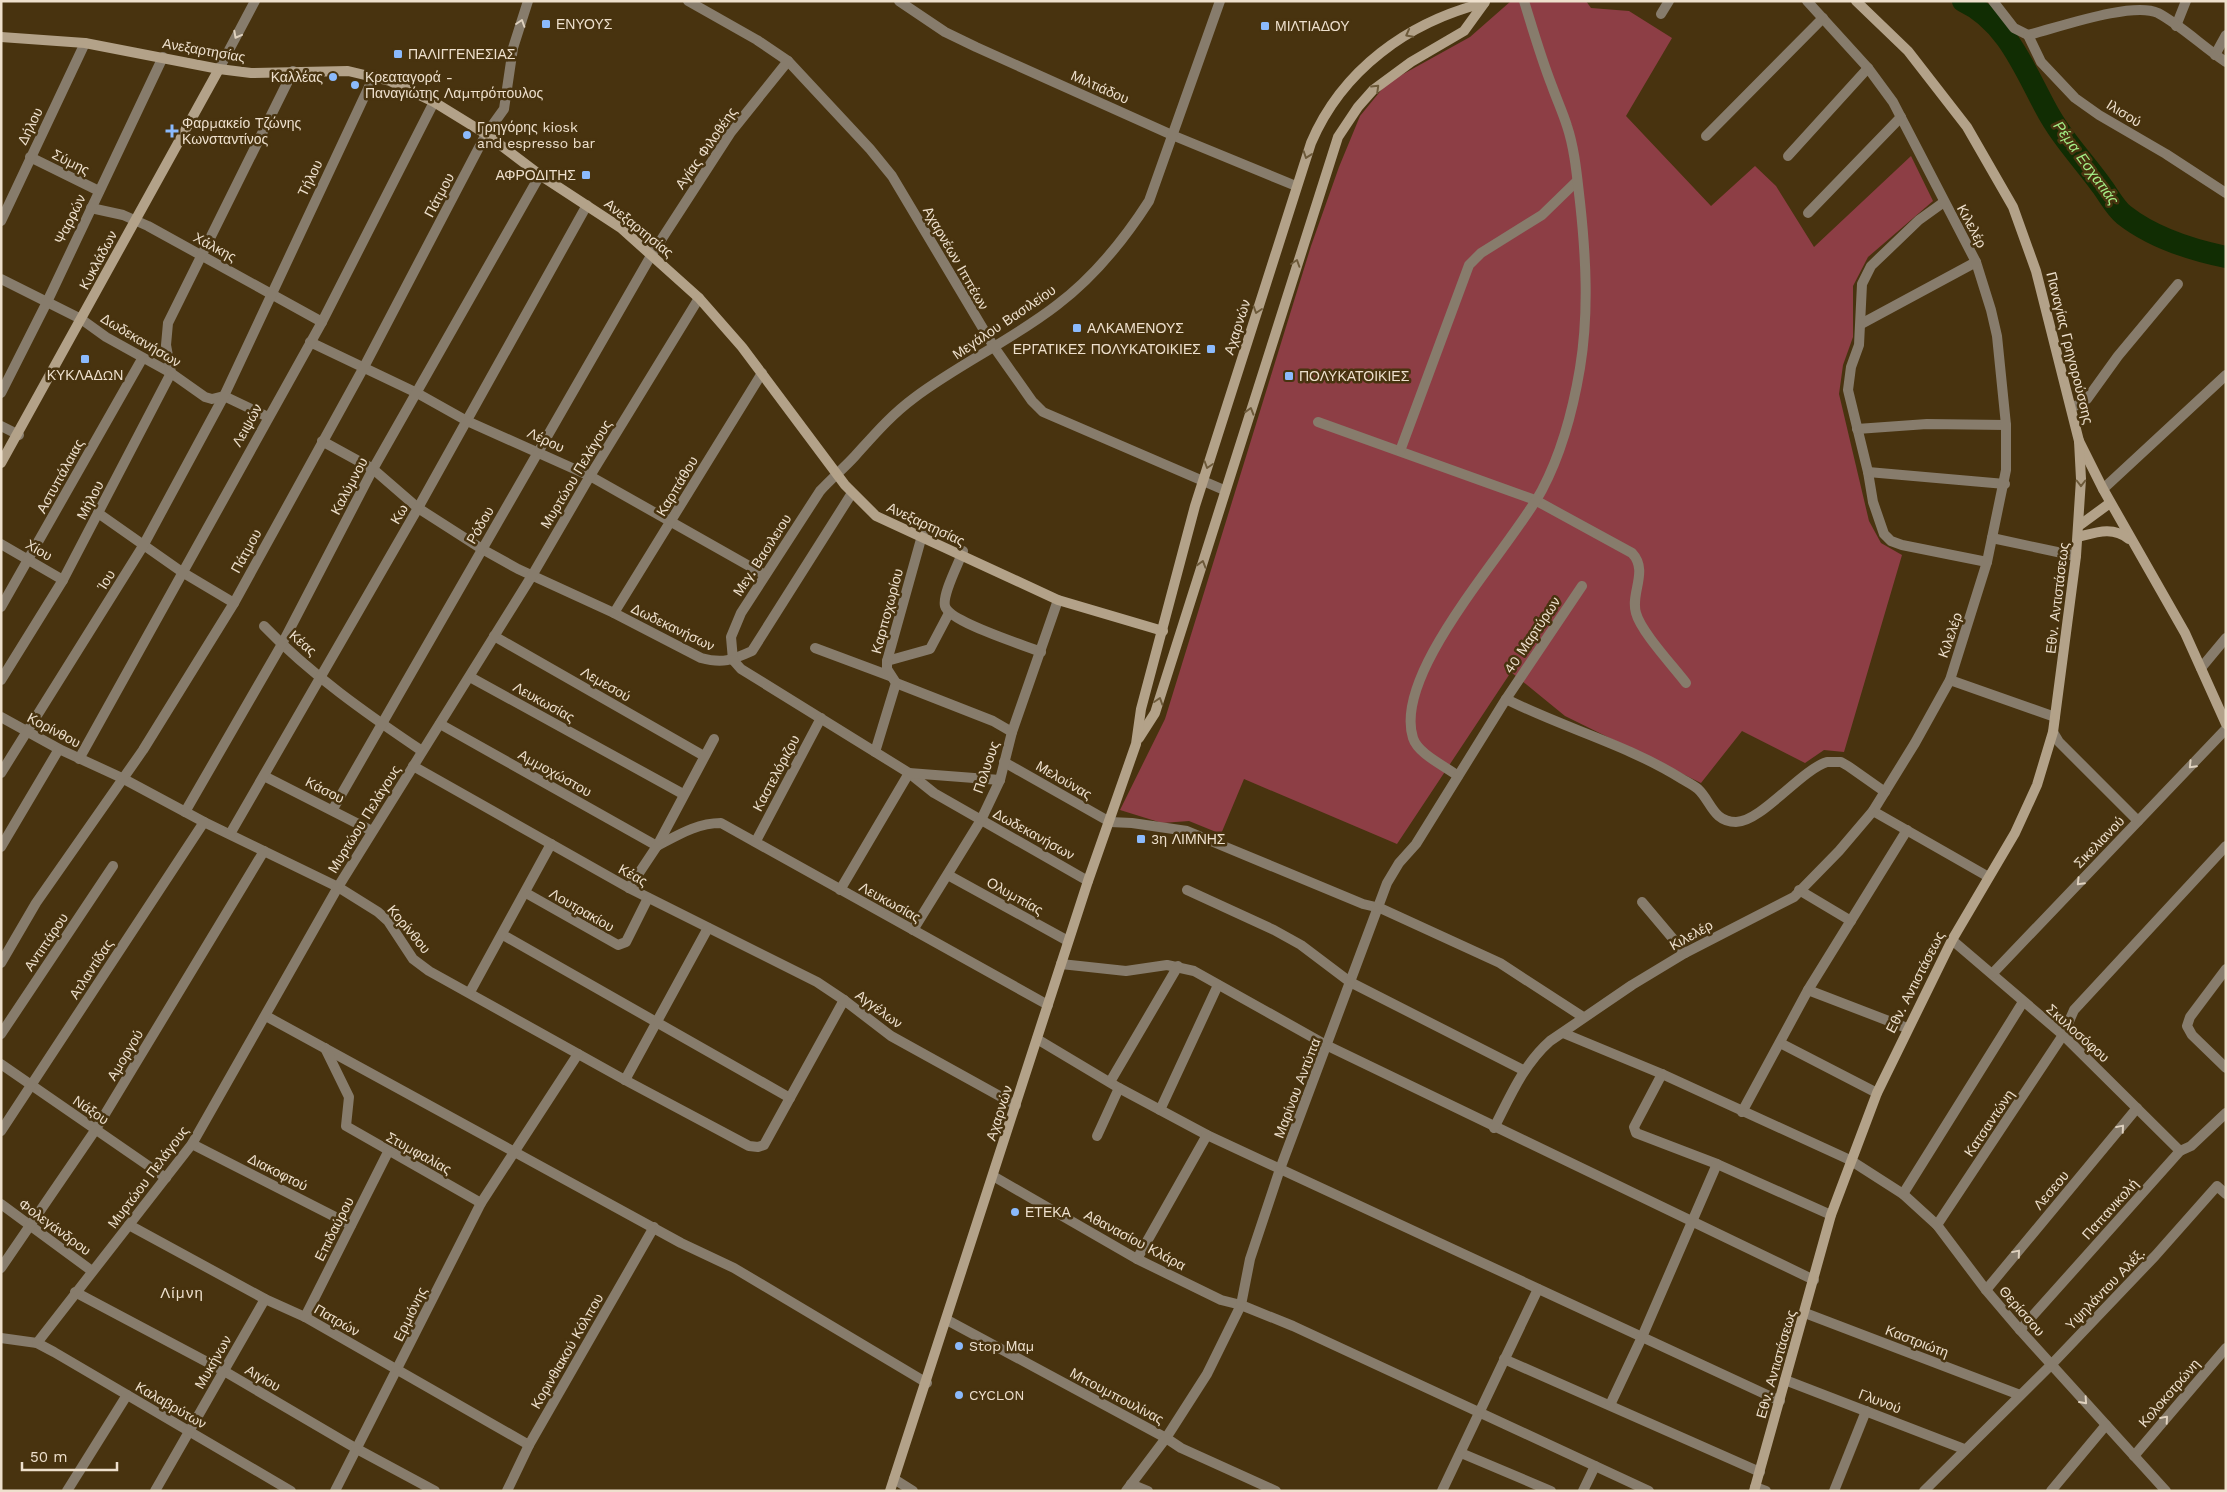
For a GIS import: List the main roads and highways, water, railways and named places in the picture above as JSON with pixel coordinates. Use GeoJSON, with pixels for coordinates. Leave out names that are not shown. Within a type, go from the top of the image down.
{"type":"FeatureCollection","features":[{"type":"Feature","properties":{"kind":"waterway","name":"Ρέμα Εσχατιάς"},"geometry":{"type":"LineString","coordinates":[[1963,1],[1978,10],[2002,33],[2021,62],[2057,128],[2121,212],[2147,230],[2173,242],[2226,257]]}},
{"type":"Feature","properties":{"kind":"place","name":"ΕΝΥΟΥΣ"},"geometry":{"type":"Point","coordinates":[546,24]}},
{"type":"Feature","properties":{"kind":"place","name":"ΜΙΛΤΙΑΔΟΥ"},"geometry":{"type":"Point","coordinates":[1265,26]}},
{"type":"Feature","properties":{"kind":"place","name":"ΠΑΛΙΓΓΕΝΕΣΙΑΣ"},"geometry":{"type":"Point","coordinates":[398,54]}},
{"type":"Feature","properties":{"kind":"place","name":"Καλλέας"},"geometry":{"type":"Point","coordinates":[333,77]}},
{"type":"Feature","properties":{"kind":"place","name":"Κρεαταγορά - Παναγιώτης Λαμπρόπουλος"},"geometry":{"type":"Point","coordinates":[355,85]}},
{"type":"Feature","properties":{"kind":"place","name":"Φαρμακείο Τζώνης Κωνσταντίνος"},"geometry":{"type":"Point","coordinates":[172,131]}},
{"type":"Feature","properties":{"kind":"place","name":"Γρηγόρης kiosk and espresso bar"},"geometry":{"type":"Point","coordinates":[467,135]}},
{"type":"Feature","properties":{"kind":"place","name":"ΑΦΡΟΔΙΤΗΣ"},"geometry":{"type":"Point","coordinates":[586,175]}},
{"type":"Feature","properties":{"kind":"place","name":"ΑΛΚΑΜΕΝΟΥΣ"},"geometry":{"type":"Point","coordinates":[1077,328]}},
{"type":"Feature","properties":{"kind":"place","name":"ΕΡΓΑΤΙΚΕΣ ΠΟΛΥΚΑΤΟΙΚΙΕΣ"},"geometry":{"type":"Point","coordinates":[1211,349]}},
{"type":"Feature","properties":{"kind":"place","name":"ΚΥΚΛΑΔΩΝ"},"geometry":{"type":"Point","coordinates":[85,359]}},
{"type":"Feature","properties":{"kind":"place","name":"ΠΟΛΥΚΑΤΟΙΚΙΕΣ"},"geometry":{"type":"Point","coordinates":[1289,376]}},
{"type":"Feature","properties":{"kind":"place","name":"3η ΛΙΜΝΗΣ"},"geometry":{"type":"Point","coordinates":[1141,839]}},
{"type":"Feature","properties":{"kind":"place","name":"ΕΤΕΚΑ"},"geometry":{"type":"Point","coordinates":[1015,1212]}},
{"type":"Feature","properties":{"kind":"place","name":"Stop Μαμ"},"geometry":{"type":"Point","coordinates":[959,1346]}},
{"type":"Feature","properties":{"kind":"place","name":"CYCLON"},"geometry":{"type":"Point","coordinates":[959,1395]}},
{"type":"Feature","properties":{"kind":"district","name":"Λίμνη"},"geometry":{"type":"Point","coordinates":[182,1293]}}]}
